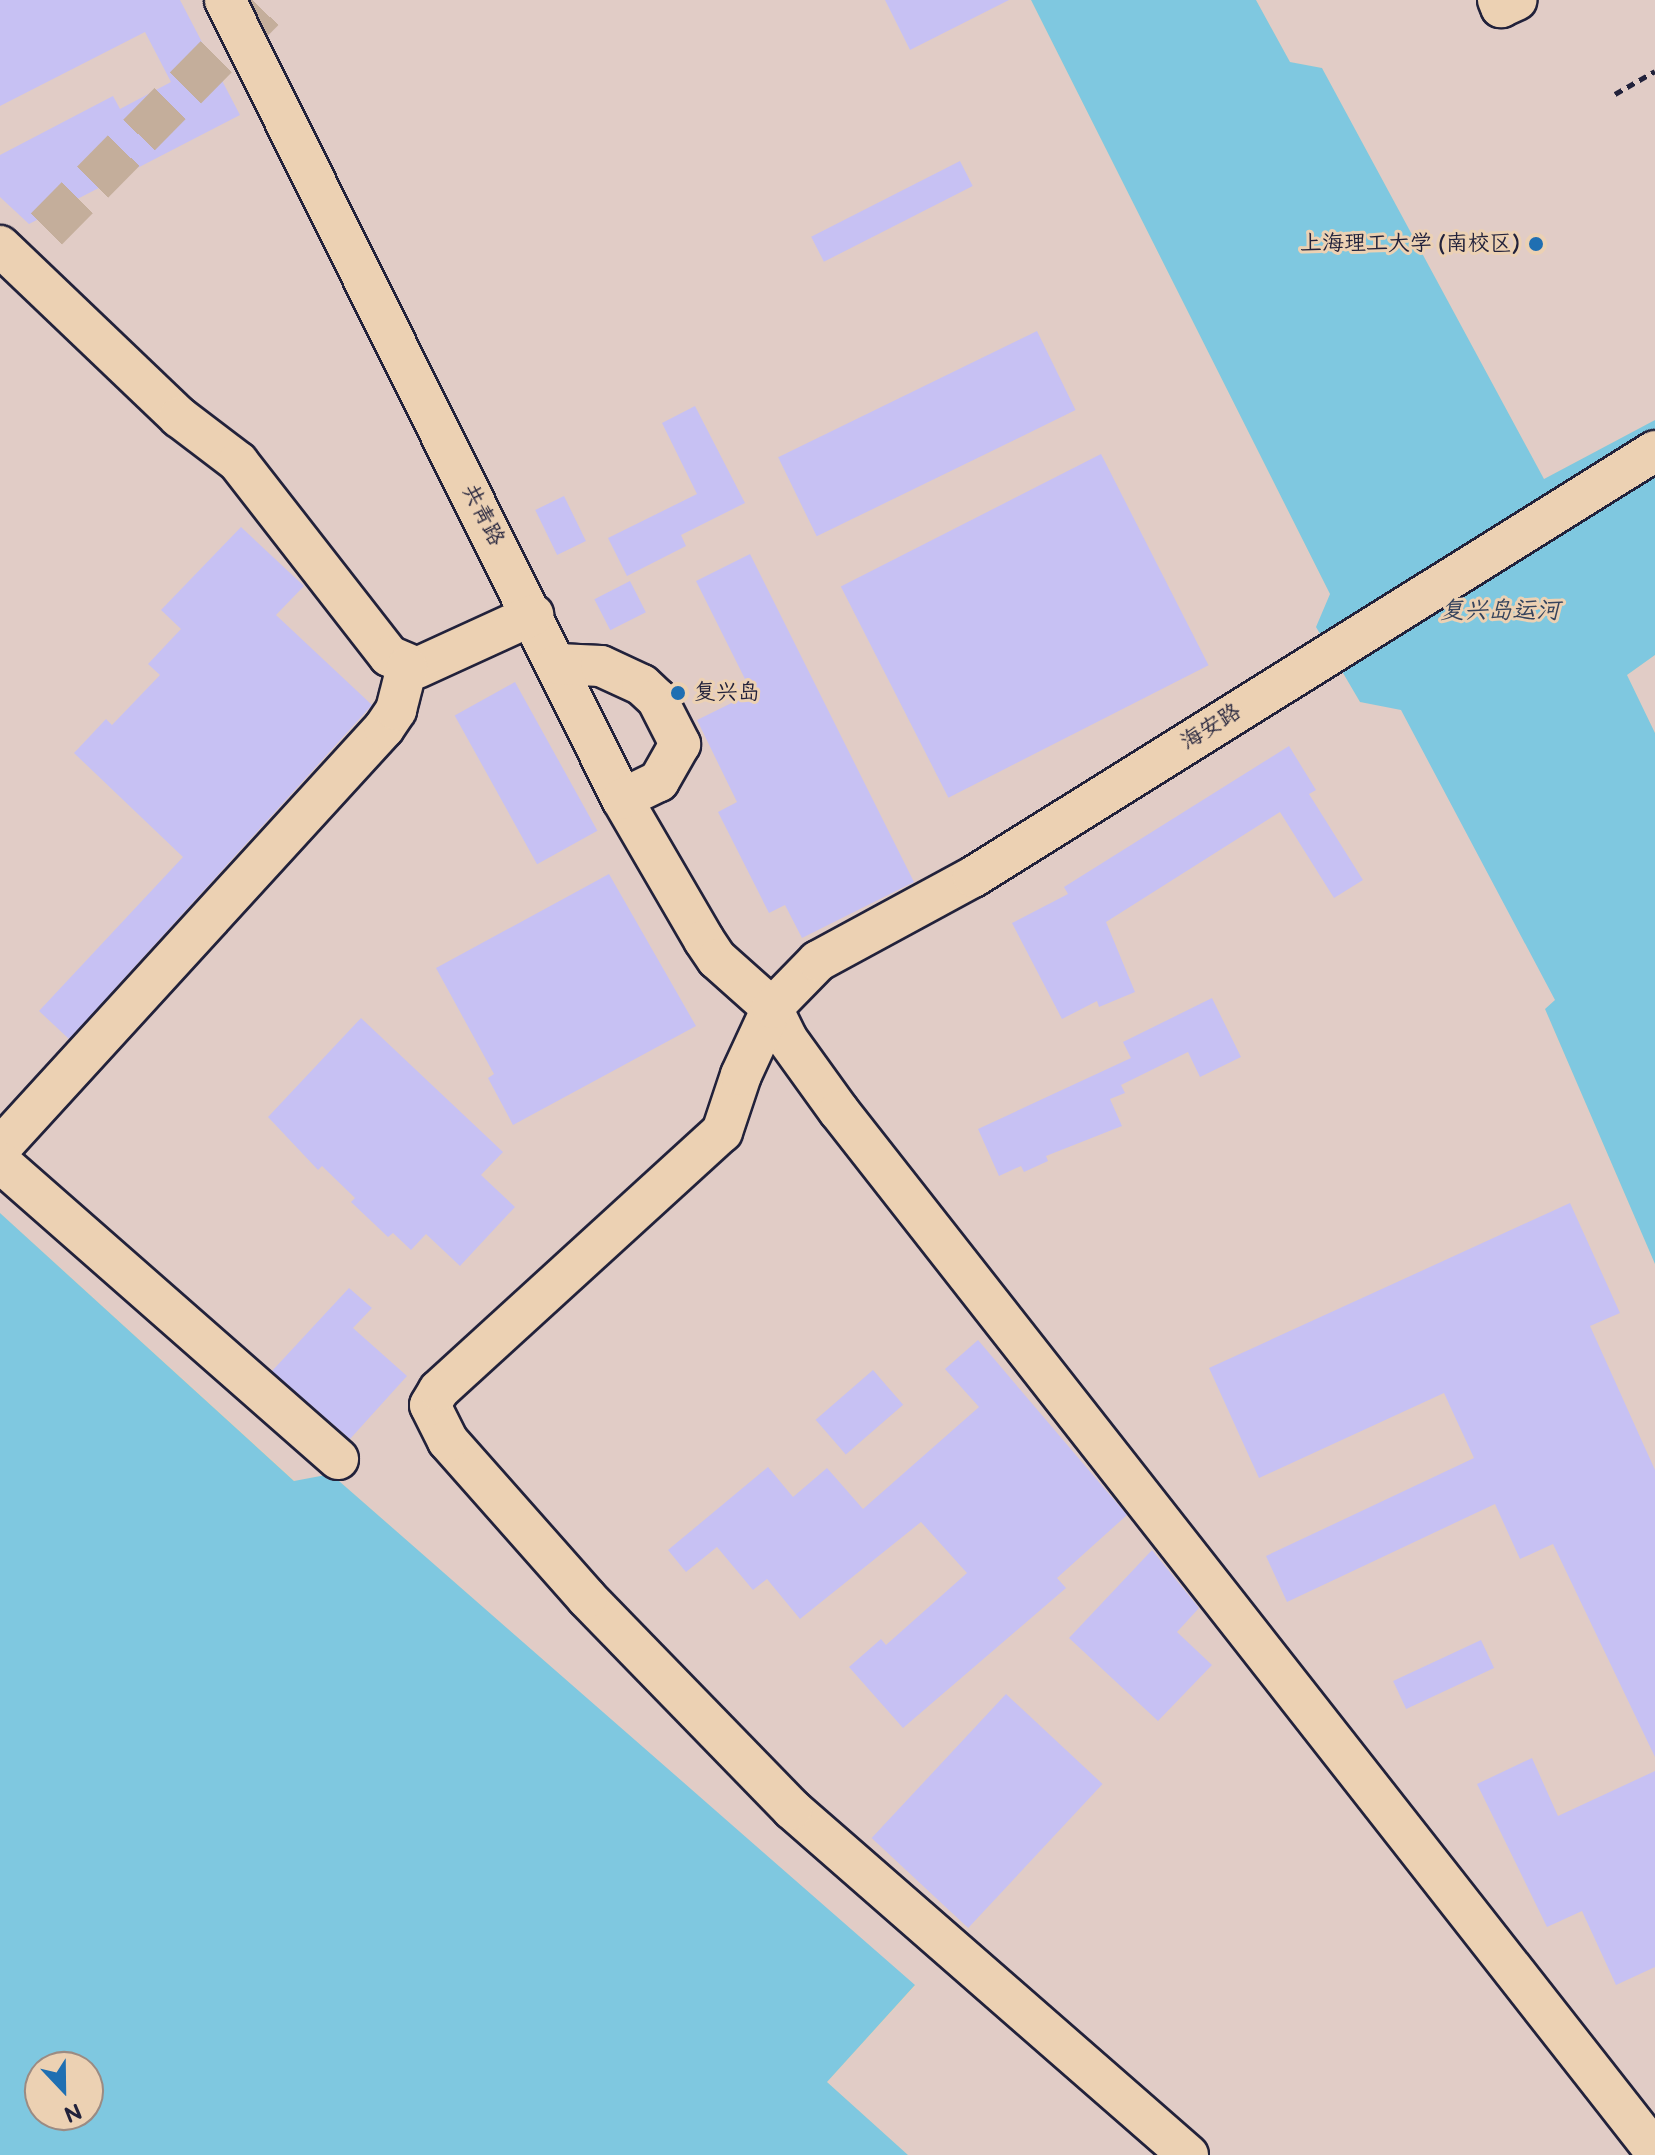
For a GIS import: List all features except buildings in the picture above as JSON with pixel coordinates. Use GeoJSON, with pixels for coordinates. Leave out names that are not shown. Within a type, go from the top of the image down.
{"type":"FeatureCollection","features":[{"type":"Feature","properties":{"kind":"street","name":"共青路"},"geometry":{"type":"LineString","coordinates":[[225,0],[558,664],[622,799],[717,959],[772,1008]]}},
{"type":"Feature","properties":{"kind":"street"},"geometry":{"type":"LineString","coordinates":[[1498,0],[1501,7],[1517,0]]}},
{"type":"Feature","properties":{"kind":"street"},"geometry":{"type":"LineString","coordinates":[[0,246],[179,417],[238,462],[389,656],[407,667],[446,659],[533,615]]}},
{"type":"Feature","properties":{"kind":"street","name":"海安路"},"geometry":{"type":"LineString","coordinates":[[1188,2155],[792,1809],[587,1598],[435,1421],[430,1405],[439,1390],[722,1132],[741,1075],[772,1008],[818,961],[973,877],[1655,451]]}},
{"type":"Feature","properties":{"kind":"street"},"geometry":{"type":"LineString","coordinates":[[558,664],[601,666],[642,685],[657,699],[680,744],[659,781],[622,799]]}},
{"type":"Feature","properties":{"kind":"street"},"geometry":{"type":"LineString","coordinates":[[0,1148],[384,728],[396,710],[407,667]]}},
{"type":"Feature","properties":{"kind":"street"},"geometry":{"type":"LineString","coordinates":[[772,1008],[787,1039],[839,1111],[1655,2151]]}},
{"type":"Feature","properties":{"kind":"street"},"geometry":{"type":"LineString","coordinates":[[0,1162],[338,1459]]}},
{"type":"Feature","properties":{"kind":"path"},"geometry":{"type":"LineString","coordinates":[[1615,94],[1655,71]]}},
{"type":"Feature","properties":{"kind":"shaded area"},"geometry":{"type":"Polygon","coordinates":[[[0,0],[1031,0],[1330,594],[1317,628],[1360,702],[1401,709],[1556,1000],[1545,1009],[1655,1264],[1655,2155],[908,2155],[827,2082],[915,1986],[331,1474],[295,1481],[0,1213],[0,0]]]}},
{"type":"Feature","properties":{"kind":"shaded area","name":"上海理工大学 (南校区)"},"geometry":{"type":"Polygon","coordinates":[[[1256,0],[1655,0],[1655,420],[1544,479],[1322,68],[1290,62],[1256,0]]]}},
{"type":"Feature","properties":{"kind":"shaded area"},"geometry":{"type":"Polygon","coordinates":[[[1655,655],[1655,733],[1627,675],[1655,655]]]}},
{"type":"Feature","properties":{"kind":"water","name":"复兴岛运河"},"geometry":{"type":"Polygon","coordinates":[[[1031,0],[1256,0],[1290,62],[1322,68],[1544,479],[1655,420],[1655,655],[1627,675],[1655,733],[1655,1264],[1545,1009],[1555,1000],[1401,710],[1360,702],[1316,627],[1330,594],[1031,0]]]}},
{"type":"Feature","properties":{"kind":"water"},"geometry":{"type":"Polygon","coordinates":[[[0,1213],[294,1481],[331,1474],[915,1985],[827,2082],[908,2155],[0,2155],[0,1213]]]}},
{"type":"Feature","properties":{"kind":"tunnel"},"geometry":{"type":"LineString","coordinates":[[0,276],[272,0]]}},
{"type":"Feature","properties":{"kind":"place","name":"上海理工大学 (南校区)"},"geometry":{"type":"Point","coordinates":[1536,244]}},
{"type":"Feature","properties":{"kind":"place","name":"复兴岛"},"geometry":{"type":"Point","coordinates":[678,693]}}]}
